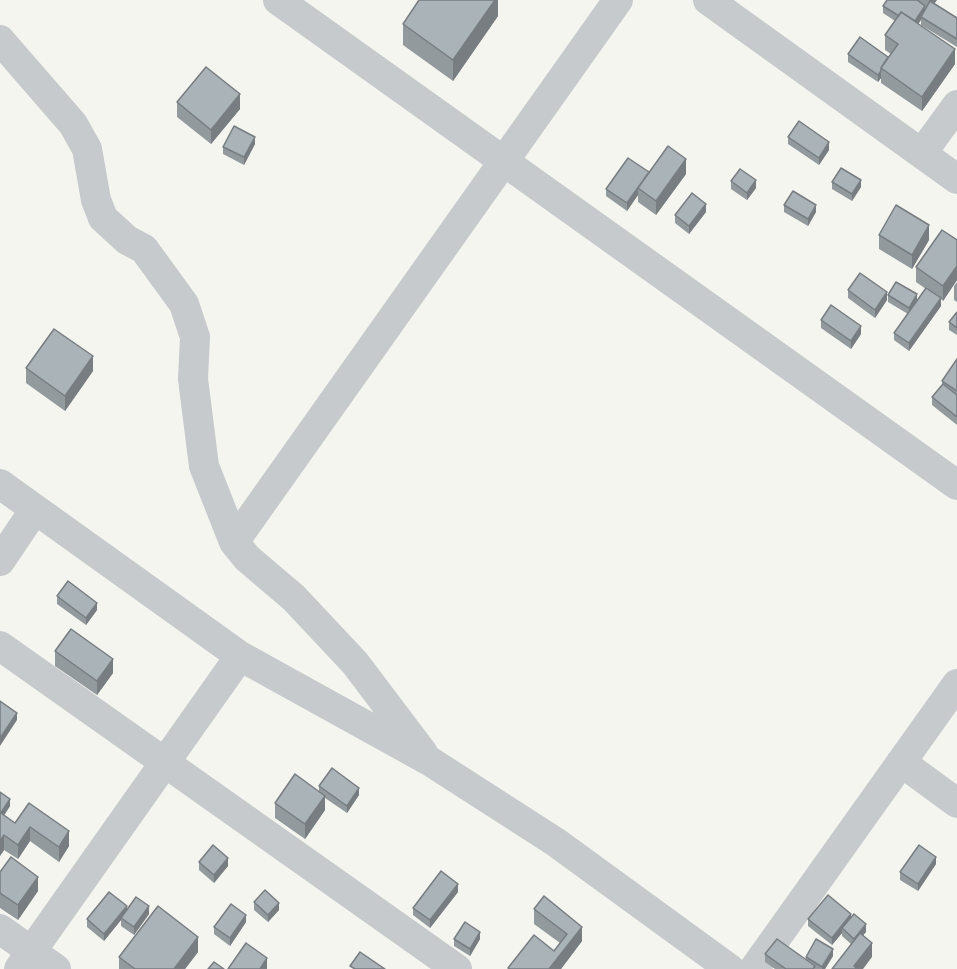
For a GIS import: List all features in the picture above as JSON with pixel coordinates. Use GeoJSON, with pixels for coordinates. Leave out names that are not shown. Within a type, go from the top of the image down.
{"type":"FeatureCollection","features":[{"type":"Feature","properties":{"kind":"street"},"geometry":{"type":"LineString","coordinates":[[278,0],[957,485]]}},
{"type":"Feature","properties":{"kind":"street"},"geometry":{"type":"LineString","coordinates":[[234,542],[618,0]]}},
{"type":"Feature","properties":{"kind":"street"},"geometry":{"type":"LineString","coordinates":[[708,0],[957,178]]}},
{"type":"Feature","properties":{"kind":"street"},"geometry":{"type":"LineString","coordinates":[[0,40],[73,124],[87,149],[96,200],[104,218],[127,240],[144,249],[184,304],[195,337],[193,379],[204,466],[234,542],[247,558],[294,598],[355,663],[428,760]]}},
{"type":"Feature","properties":{"kind":"street"},"geometry":{"type":"LineString","coordinates":[[922,153],[957,105]]}},
{"type":"Feature","properties":{"kind":"street"},"geometry":{"type":"LineString","coordinates":[[0,484],[240,656],[428,760],[557,843],[730,969]]}},
{"type":"Feature","properties":{"kind":"street"},"geometry":{"type":"LineString","coordinates":[[0,561],[35,509]]}},
{"type":"Feature","properties":{"kind":"street"},"geometry":{"type":"LineString","coordinates":[[0,646],[165,760],[457,969]]}},
{"type":"Feature","properties":{"kind":"street"},"geometry":{"type":"LineString","coordinates":[[25,960],[240,656]]}},
{"type":"Feature","properties":{"kind":"street"},"geometry":{"type":"LineString","coordinates":[[754,969],[957,684]]}},
{"type":"Feature","properties":{"kind":"street"},"geometry":{"type":"LineString","coordinates":[[901,762],[957,803]]}},
{"type":"Feature","properties":{"kind":"street"},"geometry":{"type":"LineString","coordinates":[[0,929],[25,960],[56,969]]}},
{"type":"Feature","properties":{"kind":"building"},"geometry":{"type":"Polygon","coordinates":[[[419,0],[495,0],[453,60],[403,24],[419,0]]]}},
{"type":"Feature","properties":{"kind":"building"},"geometry":{"type":"Polygon","coordinates":[[[887,0],[917,0],[925,6],[915,21],[901,12],[899,16],[883,6],[887,0]]]}},
{"type":"Feature","properties":{"kind":"building"},"geometry":{"type":"Polygon","coordinates":[[[930,1],[957,18],[957,39],[921,17],[930,1]]]}},
{"type":"Feature","properties":{"kind":"building"},"geometry":{"type":"Polygon","coordinates":[[[901,12],[955,49],[922,97],[881,68],[898,44],[885,35],[901,12]]]}},
{"type":"Feature","properties":{"kind":"building"},"geometry":{"type":"Polygon","coordinates":[[[860,37],[888,57],[878,75],[848,54],[860,37]]]}},
{"type":"Feature","properties":{"kind":"building"},"geometry":{"type":"Polygon","coordinates":[[[206,67],[240,94],[211,130],[177,102],[206,67]]]}},
{"type":"Feature","properties":{"kind":"building"},"geometry":{"type":"Polygon","coordinates":[[[799,121],[829,142],[819,158],[788,137],[799,121]]]}},
{"type":"Feature","properties":{"kind":"building"},"geometry":{"type":"Polygon","coordinates":[[[234,126],[255,137],[244,157],[223,147],[234,126]]]}},
{"type":"Feature","properties":{"kind":"building"},"geometry":{"type":"Polygon","coordinates":[[[668,146],[686,159],[656,201],[638,188],[668,146]]]}},
{"type":"Feature","properties":{"kind":"building"},"geometry":{"type":"Polygon","coordinates":[[[628,158],[649,172],[627,203],[606,189],[628,158]]]}},
{"type":"Feature","properties":{"kind":"building"},"geometry":{"type":"Polygon","coordinates":[[[841,168],[861,180],[852,194],[832,182],[841,168]]]}},
{"type":"Feature","properties":{"kind":"building"},"geometry":{"type":"Polygon","coordinates":[[[740,169],[756,180],[747,193],[731,181],[740,169]]]}},
{"type":"Feature","properties":{"kind":"building"},"geometry":{"type":"Polygon","coordinates":[[[793,191],[816,205],[808,219],[784,205],[793,191]]]}},
{"type":"Feature","properties":{"kind":"building"},"geometry":{"type":"Polygon","coordinates":[[[692,193],[706,204],[689,226],[675,215],[692,193]]]}},
{"type":"Feature","properties":{"kind":"building"},"geometry":{"type":"Polygon","coordinates":[[[896,205],[929,225],[912,255],[879,235],[896,205]]]}},
{"type":"Feature","properties":{"kind":"building"},"geometry":{"type":"Polygon","coordinates":[[[942,230],[957,240],[957,266],[943,286],[916,267],[942,230]]]}},
{"type":"Feature","properties":{"kind":"building"},"geometry":{"type":"Polygon","coordinates":[[[860,273],[887,292],[875,310],[848,290],[860,273]]]}},
{"type":"Feature","properties":{"kind":"building"},"geometry":{"type":"Polygon","coordinates":[[[896,282],[917,294],[909,308],[888,295],[896,282]]]}},
{"type":"Feature","properties":{"kind":"building"},"geometry":{"type":"Polygon","coordinates":[[[926,288],[941,298],[909,343],[894,333],[926,288]]]}},
{"type":"Feature","properties":{"kind":"building"},"geometry":{"type":"Polygon","coordinates":[[[831,305],[861,326],[851,341],[821,320],[831,305]]]}},
{"type":"Feature","properties":{"kind":"building"},"geometry":{"type":"Polygon","coordinates":[[[957,312],[957,328],[949,322],[957,312]]]}},
{"type":"Feature","properties":{"kind":"building"},"geometry":{"type":"Polygon","coordinates":[[[54,329],[93,356],[65,396],[26,368],[54,329]]]}},
{"type":"Feature","properties":{"kind":"building"},"geometry":{"type":"Polygon","coordinates":[[[957,359],[957,391],[942,381],[957,359]]]}},
{"type":"Feature","properties":{"kind":"building"},"geometry":{"type":"Polygon","coordinates":[[[943,384],[957,395],[957,417],[932,397],[943,384]]]}},
{"type":"Feature","properties":{"kind":"building"},"geometry":{"type":"Polygon","coordinates":[[[68,581],[97,603],[86,618],[57,596],[68,581]]]}},
{"type":"Feature","properties":{"kind":"building"},"geometry":{"type":"Polygon","coordinates":[[[71,629],[113,659],[97,681],[55,651],[71,629]]]}},
{"type":"Feature","properties":{"kind":"building"},"geometry":{"type":"Polygon","coordinates":[[[0,701],[17,713],[0,738],[0,701]]]}},
{"type":"Feature","properties":{"kind":"building"},"geometry":{"type":"Polygon","coordinates":[[[332,768],[359,788],[347,806],[319,786],[332,768]]]}},
{"type":"Feature","properties":{"kind":"building"},"geometry":{"type":"Polygon","coordinates":[[[295,774],[325,796],[305,824],[275,803],[295,774]]]}},
{"type":"Feature","properties":{"kind":"building"},"geometry":{"type":"Polygon","coordinates":[[[0,792],[10,799],[0,814],[0,792]]]}},
{"type":"Feature","properties":{"kind":"building"},"geometry":{"type":"Polygon","coordinates":[[[29,803],[69,831],[59,847],[30,827],[18,845],[4,835],[0,841],[0,814],[15,823],[29,803]]]}},
{"type":"Feature","properties":{"kind":"building"},"geometry":{"type":"Polygon","coordinates":[[[213,845],[228,858],[214,875],[199,862],[213,845]]]}},
{"type":"Feature","properties":{"kind":"building"},"geometry":{"type":"Polygon","coordinates":[[[919,845],[936,857],[918,884],[900,872],[919,845]]]}},
{"type":"Feature","properties":{"kind":"building"},"geometry":{"type":"Polygon","coordinates":[[[11,857],[38,877],[18,905],[0,893],[0,872],[11,857]]]}},
{"type":"Feature","properties":{"kind":"building"},"geometry":{"type":"Polygon","coordinates":[[[441,871],[458,884],[430,920],[413,908],[441,871]]]}},
{"type":"Feature","properties":{"kind":"building"},"geometry":{"type":"Polygon","coordinates":[[[265,890],[279,903],[268,915],[254,902],[265,890]]]}},
{"type":"Feature","properties":{"kind":"building"},"geometry":{"type":"Polygon","coordinates":[[[109,892],[127,906],[104,934],[87,919],[109,892]]]}},
{"type":"Feature","properties":{"kind":"building"},"geometry":{"type":"Polygon","coordinates":[[[828,895],[851,914],[832,938],[808,919],[828,895]]]}},
{"type":"Feature","properties":{"kind":"building"},"geometry":{"type":"Polygon","coordinates":[[[544,896],[582,927],[549,969],[510,969],[508,968],[534,935],[554,951],[567,934],[534,909],[544,896]]]}},
{"type":"Feature","properties":{"kind":"building"},"geometry":{"type":"Polygon","coordinates":[[[136,897],[149,906],[134,927],[121,918],[136,897]]]}},
{"type":"Feature","properties":{"kind":"building"},"geometry":{"type":"Polygon","coordinates":[[[231,904],[246,915],[230,938],[214,927],[231,904]]]}},
{"type":"Feature","properties":{"kind":"building"},"geometry":{"type":"Polygon","coordinates":[[[158,906],[198,937],[174,969],[135,969],[119,957],[158,906]]]}},
{"type":"Feature","properties":{"kind":"building"},"geometry":{"type":"Polygon","coordinates":[[[854,914],[866,924],[854,939],[842,928],[854,914]]]}},
{"type":"Feature","properties":{"kind":"building"},"geometry":{"type":"Polygon","coordinates":[[[465,922],[480,932],[470,949],[454,939],[465,922]]]}},
{"type":"Feature","properties":{"kind":"building"},"geometry":{"type":"Polygon","coordinates":[[[860,933],[872,943],[854,966],[857,969],[832,969],[860,933]]]}},
{"type":"Feature","properties":{"kind":"building"},"geometry":{"type":"Polygon","coordinates":[[[777,939],[815,966],[813,969],[786,969],[765,954],[777,939]]]}},
{"type":"Feature","properties":{"kind":"building"},"geometry":{"type":"Polygon","coordinates":[[[816,939],[833,949],[822,967],[806,957],[816,939]]]}},
{"type":"Feature","properties":{"kind":"building"},"geometry":{"type":"Polygon","coordinates":[[[246,943],[267,958],[260,969],[228,969],[246,943]]]}},
{"type":"Feature","properties":{"kind":"building"},"geometry":{"type":"Polygon","coordinates":[[[360,952],[385,969],[355,969],[350,966],[360,952]]]}},
{"type":"Feature","properties":{"kind":"building"},"geometry":{"type":"Polygon","coordinates":[[[214,962],[224,969],[208,969],[214,962]]]}}]}
